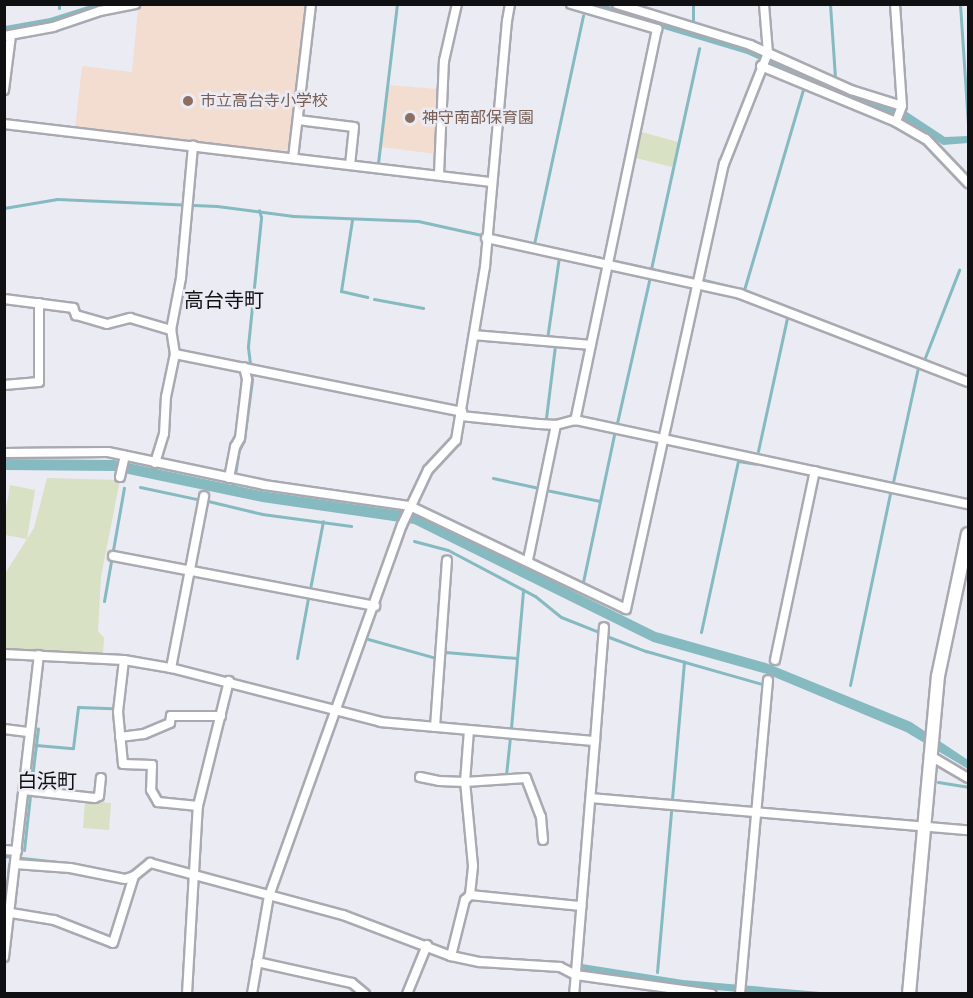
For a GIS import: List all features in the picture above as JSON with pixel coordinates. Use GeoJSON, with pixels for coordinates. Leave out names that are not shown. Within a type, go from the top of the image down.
{"type":"FeatureCollection","features":[{"type":"Feature","properties":{"kind":"street"},"geometry":{"type":"LineString","coordinates":[[4,90],[8,35],[53,27],[100,11],[135,4]]}},
{"type":"Feature","properties":{"kind":"street"},"geometry":{"type":"LineString","coordinates":[[293,158],[311,4]]}},
{"type":"Feature","properties":{"kind":"street"},"geometry":{"type":"LineString","coordinates":[[439,174],[444,61],[457,4]]}},
{"type":"Feature","properties":{"kind":"street"},"geometry":{"type":"LineString","coordinates":[[252,993],[269,896],[375,606],[402,525],[428,470],[456,440],[485,267],[510,4]]}},
{"type":"Feature","properties":{"kind":"street"},"geometry":{"type":"LineString","coordinates":[[571,4],[657,30],[575,420]]}},
{"type":"Feature","properties":{"kind":"street"},"geometry":{"type":"LineString","coordinates":[[4,453],[108,452],[124,458],[232,479],[409,508],[528,560],[626,609],[724,164],[765,60],[764,4]]}},
{"type":"Feature","properties":{"kind":"street"},"geometry":{"type":"LineString","coordinates":[[895,4],[902,107],[896,120]]}},
{"type":"Feature","properties":{"kind":"street"},"geometry":{"type":"LineString","coordinates":[[620,5],[692,26],[896,120],[926,139],[969,183]]}},
{"type":"Feature","properties":{"kind":"street"},"geometry":{"type":"LineString","coordinates":[[765,60],[902,107]]}},
{"type":"Feature","properties":{"kind":"street"},"geometry":{"type":"LineString","coordinates":[[298,120],[354,127],[350,164]]}},
{"type":"Feature","properties":{"kind":"street"},"geometry":{"type":"LineString","coordinates":[[4,124],[492,182]]}},
{"type":"Feature","properties":{"kind":"street"},"geometry":{"type":"LineString","coordinates":[[155,463],[164,434],[166,397],[175,354],[171,330],[181,278],[193,146]]}},
{"type":"Feature","properties":{"kind":"street"},"geometry":{"type":"LineString","coordinates":[[486,238],[740,294],[969,382]]}},
{"type":"Feature","properties":{"kind":"street"},"geometry":{"type":"LineString","coordinates":[[4,299],[73,308],[76,315],[107,324],[130,318],[171,330]]}},
{"type":"Feature","properties":{"kind":"street"},"geometry":{"type":"LineString","coordinates":[[4,385],[39,382],[39,303]]}},
{"type":"Feature","properties":{"kind":"street"},"geometry":{"type":"LineString","coordinates":[[474,335],[591,345]]}},
{"type":"Feature","properties":{"kind":"street"},"geometry":{"type":"LineString","coordinates":[[175,354],[247,367],[462,414],[556,425],[575,420],[969,504]]}},
{"type":"Feature","properties":{"kind":"street"},"geometry":{"type":"LineString","coordinates":[[232,479],[241,428],[247,367]]}},
{"type":"Feature","properties":{"kind":"street"},"geometry":{"type":"LineString","coordinates":[[528,560],[556,425]]}},
{"type":"Feature","properties":{"kind":"street"},"geometry":{"type":"LineString","coordinates":[[121,475],[124,458]]}},
{"type":"Feature","properties":{"kind":"street"},"geometry":{"type":"LineString","coordinates":[[775,660],[815,471]]}},
{"type":"Feature","properties":{"kind":"street"},"geometry":{"type":"LineString","coordinates":[[171,668],[204,496]]}},
{"type":"Feature","properties":{"kind":"street"},"geometry":{"type":"LineString","coordinates":[[909,993],[929,754],[938,676],[969,534]]}},
{"type":"Feature","properties":{"kind":"street"},"geometry":{"type":"LineString","coordinates":[[113,556],[375,606]]}},
{"type":"Feature","properties":{"kind":"street"},"geometry":{"type":"LineString","coordinates":[[435,727],[447,560]]}},
{"type":"Feature","properties":{"kind":"street"},"geometry":{"type":"LineString","coordinates":[[574,993],[604,627]]}},
{"type":"Feature","properties":{"kind":"street"},"geometry":{"type":"LineString","coordinates":[[4,654],[124,660],[171,668],[229,681],[381,722],[595,741]]}},
{"type":"Feature","properties":{"kind":"street"},"geometry":{"type":"LineString","coordinates":[[4,957],[7,912],[16,857],[39,655]]}},
{"type":"Feature","properties":{"kind":"street"},"geometry":{"type":"LineString","coordinates":[[124,660],[118,706],[123,764],[152,765],[151,790],[158,802],[198,807]]}},
{"type":"Feature","properties":{"kind":"street"},"geometry":{"type":"LineString","coordinates":[[740,989],[768,680]]}},
{"type":"Feature","properties":{"kind":"street"},"geometry":{"type":"LineString","coordinates":[[187,993],[198,807],[229,681]]}},
{"type":"Feature","properties":{"kind":"street"},"geometry":{"type":"LineString","coordinates":[[120,737],[144,734],[162,727],[170,723],[171,716],[220,716]]}},
{"type":"Feature","properties":{"kind":"street"},"geometry":{"type":"LineString","coordinates":[[4,729],[30,732]]}},
{"type":"Feature","properties":{"kind":"street"},"geometry":{"type":"LineString","coordinates":[[469,730],[465,782],[473,866],[470,896]]}},
{"type":"Feature","properties":{"kind":"street"},"geometry":{"type":"LineString","coordinates":[[929,754],[969,778]]}},
{"type":"Feature","properties":{"kind":"street"},"geometry":{"type":"LineString","coordinates":[[420,777],[465,782],[526,778],[541,817],[543,840]]}},
{"type":"Feature","properties":{"kind":"street"},"geometry":{"type":"LineString","coordinates":[[24,790],[94,798],[99,796],[101,778]]}},
{"type":"Feature","properties":{"kind":"street"},"geometry":{"type":"LineString","coordinates":[[591,798],[969,830]]}},
{"type":"Feature","properties":{"kind":"street"},"geometry":{"type":"LineString","coordinates":[[4,850],[16,857],[125,879],[134,876],[150,863],[343,915],[451,956],[480,962],[560,967],[576,975],[660,990],[712,993]]}},
{"type":"Feature","properties":{"kind":"street"},"geometry":{"type":"LineString","coordinates":[[7,912],[54,920],[113,943],[134,876]]}},
{"type":"Feature","properties":{"kind":"street"},"geometry":{"type":"LineString","coordinates":[[451,956],[465,900],[470,896],[581,906]]}},
{"type":"Feature","properties":{"kind":"street"},"geometry":{"type":"LineString","coordinates":[[407,993],[427,945]]}},
{"type":"Feature","properties":{"kind":"street"},"geometry":{"type":"LineString","coordinates":[[257,962],[352,983],[365,993]]}},
{"type":"Feature","properties":{"kind":"shaded area","name":"市立高台寺小学校"},"geometry":{"type":"Polygon","coordinates":[[[150,4],[308,5],[292,145],[281,153],[75,129],[82,66],[132,72],[138,8],[150,4]]]}},
{"type":"Feature","properties":{"kind":"shaded area","name":"神守南部保育園"},"geometry":{"type":"Polygon","coordinates":[[[388,85],[437,89],[436,154],[381,147],[388,85]]]}},
{"type":"Feature","properties":{"kind":"green space"},"geometry":{"type":"Polygon","coordinates":[[[638,131],[678,142],[672,167],[632,157],[638,131]]]}},
{"type":"Feature","properties":{"kind":"green space"},"geometry":{"type":"Polygon","coordinates":[[[47,478],[120,480],[101,577],[98,631],[104,638],[103,653],[5,650],[4,575],[34,528],[47,478]]]}},
{"type":"Feature","properties":{"kind":"green space"},"geometry":{"type":"Polygon","coordinates":[[[10,485],[35,490],[27,539],[5,535],[5,515],[10,485]]]}},
{"type":"Feature","properties":{"kind":"green space"},"geometry":{"type":"Polygon","coordinates":[[[85,801],[111,803],[109,830],[83,828],[85,801]]]}},
{"type":"Feature","properties":{"kind":"water"},"geometry":{"type":"Polygon","coordinates":[[[91,5],[115,5],[51,24],[5,32],[5,26],[50,18],[91,5]]]}},
{"type":"Feature","properties":{"kind":"water"},"geometry":{"type":"Polygon","coordinates":[[[584,5],[605,5],[750,48],[848,92],[904,110],[945,137],[968,136],[968,143],[943,145],[902,118],[851,101],[747,54],[584,5]]]}},
{"type":"Feature","properties":{"kind":"water"},"geometry":{"type":"Polygon","coordinates":[[[5,459],[114,460],[261,491],[415,513],[656,632],[766,663],[911,722],[968,760],[968,769],[906,732],[767,674],[653,642],[414,524],[262,502],[114,471],[5,470],[5,459]]]}},
{"type":"Feature","properties":{"kind":"water"},"geometry":{"type":"Polygon","coordinates":[[[582,964],[683,980],[832,993],[751,993],[681,987],[583,972],[582,964]]]}},
{"type":"Feature","properties":{"kind":"waterway"},"geometry":{"type":"LineString","coordinates":[[378,163],[397,4]]}},
{"type":"Feature","properties":{"kind":"waterway"},"geometry":{"type":"LineString","coordinates":[[693,4],[693,20]]}},
{"type":"Feature","properties":{"kind":"waterway"},"geometry":{"type":"LineString","coordinates":[[830,4],[835,78]]}},
{"type":"Feature","properties":{"kind":"waterway"},"geometry":{"type":"LineString","coordinates":[[960,4],[968,125]]}},
{"type":"Feature","properties":{"kind":"waterway"},"geometry":{"type":"LineString","coordinates":[[534,244],[583,15]]}},
{"type":"Feature","properties":{"kind":"waterway"},"geometry":{"type":"LineString","coordinates":[[4,51],[6,38]]}},
{"type":"Feature","properties":{"kind":"waterway"},"geometry":{"type":"LineString","coordinates":[[651,269],[699,48]]}},
{"type":"Feature","properties":{"kind":"waterway"},"geometry":{"type":"LineString","coordinates":[[744,290],[803,90]]}},
{"type":"Feature","properties":{"kind":"waterway"},"geometry":{"type":"LineString","coordinates":[[4,208],[57,199],[217,206],[293,216],[418,221],[481,235]]}},
{"type":"Feature","properties":{"kind":"waterway"},"geometry":{"type":"LineString","coordinates":[[233,487],[239,450],[244,440],[252,380],[248,346],[261,217],[259,210]]}},
{"type":"Feature","properties":{"kind":"waterway"},"geometry":{"type":"LineString","coordinates":[[352,220],[341,291],[367,297]]}},
{"type":"Feature","properties":{"kind":"waterway"},"geometry":{"type":"LineString","coordinates":[[515,240],[601,258]]}},
{"type":"Feature","properties":{"kind":"waterway"},"geometry":{"type":"LineString","coordinates":[[547,339],[559,257]]}},
{"type":"Feature","properties":{"kind":"waterway"},"geometry":{"type":"LineString","coordinates":[[615,261],[693,278]]}},
{"type":"Feature","properties":{"kind":"waterway"},"geometry":{"type":"LineString","coordinates":[[924,360],[959,270]]}},
{"type":"Feature","properties":{"kind":"waterway"},"geometry":{"type":"LineString","coordinates":[[617,423],[650,276]]}},
{"type":"Feature","properties":{"kind":"waterway"},"geometry":{"type":"LineString","coordinates":[[704,280],[741,289],[968,377]]}},
{"type":"Feature","properties":{"kind":"waterway"},"geometry":{"type":"LineString","coordinates":[[374,299],[423,308]]}},
{"type":"Feature","properties":{"kind":"waterway"},"geometry":{"type":"LineString","coordinates":[[758,451],[787,318]]}},
{"type":"Feature","properties":{"kind":"waterway"},"geometry":{"type":"LineString","coordinates":[[546,418],[555,346]]}},
{"type":"Feature","properties":{"kind":"waterway"},"geometry":{"type":"LineString","coordinates":[[893,482],[918,367]]}},
{"type":"Feature","properties":{"kind":"waterway"},"geometry":{"type":"LineString","coordinates":[[583,582],[614,435]]}},
{"type":"Feature","properties":{"kind":"waterway"},"geometry":{"type":"LineString","coordinates":[[701,632],[738,461],[756,464]]}},
{"type":"Feature","properties":{"kind":"waterway"},"geometry":{"type":"LineString","coordinates":[[493,478],[539,488]]}},
{"type":"Feature","properties":{"kind":"waterway"},"geometry":{"type":"LineString","coordinates":[[140,487],[201,500]]}},
{"type":"Feature","properties":{"kind":"waterway"},"geometry":{"type":"LineString","coordinates":[[104,601],[124,488]]}},
{"type":"Feature","properties":{"kind":"waterway"},"geometry":{"type":"LineString","coordinates":[[546,490],[600,501]]}},
{"type":"Feature","properties":{"kind":"waterway"},"geometry":{"type":"LineString","coordinates":[[850,685],[890,493]]}},
{"type":"Feature","properties":{"kind":"waterway"},"geometry":{"type":"LineString","coordinates":[[208,501],[262,514],[351,526]]}},
{"type":"Feature","properties":{"kind":"waterway"},"geometry":{"type":"LineString","coordinates":[[310,589],[323,521]]}},
{"type":"Feature","properties":{"kind":"waterway"},"geometry":{"type":"LineString","coordinates":[[414,541],[448,550],[535,596],[561,617],[599,632]]}},
{"type":"Feature","properties":{"kind":"waterway"},"geometry":{"type":"LineString","coordinates":[[511,728],[523,590]]}},
{"type":"Feature","properties":{"kind":"waterway"},"geometry":{"type":"LineString","coordinates":[[297,658],[308,598]]}},
{"type":"Feature","properties":{"kind":"waterway"},"geometry":{"type":"LineString","coordinates":[[609,637],[646,651],[762,684]]}},
{"type":"Feature","properties":{"kind":"waterway"},"geometry":{"type":"LineString","coordinates":[[368,639],[436,658]]}},
{"type":"Feature","properties":{"kind":"waterway"},"geometry":{"type":"LineString","coordinates":[[445,652],[517,658]]}},
{"type":"Feature","properties":{"kind":"waterway"},"geometry":{"type":"LineString","coordinates":[[672,799],[684,662]]}},
{"type":"Feature","properties":{"kind":"waterway"},"geometry":{"type":"LineString","coordinates":[[431,717],[435,670]]}},
{"type":"Feature","properties":{"kind":"waterway"},"geometry":{"type":"LineString","coordinates":[[36,745],[73,748],[78,707],[113,708]]}},
{"type":"Feature","properties":{"kind":"waterway"},"geometry":{"type":"LineString","coordinates":[[4,725],[27,727]]}},
{"type":"Feature","properties":{"kind":"waterway"},"geometry":{"type":"LineString","coordinates":[[31,786],[38,728]]}},
{"type":"Feature","properties":{"kind":"waterway"},"geometry":{"type":"LineString","coordinates":[[506,775],[510,738]]}},
{"type":"Feature","properties":{"kind":"waterway"},"geometry":{"type":"LineString","coordinates":[[938,782],[968,787]]}},
{"type":"Feature","properties":{"kind":"waterway"},"geometry":{"type":"LineString","coordinates":[[24,850],[30,796]]}},
{"type":"Feature","properties":{"kind":"waterway"},"geometry":{"type":"LineString","coordinates":[[657,972],[671,811]]}},
{"type":"Feature","properties":{"kind":"waterway"},"geometry":{"type":"LineString","coordinates":[[4,856],[59,862]]}},
{"type":"Feature","properties":{"kind":"waterway"},"geometry":{"type":"LineString","coordinates":[[5,908],[9,864]]}},
{"type":"Feature","properties":{"kind":"place","name":"市立高台寺小学校"},"geometry":{"type":"Point","coordinates":[188,101]}},
{"type":"Feature","properties":{"kind":"place","name":"神守南部保育園"},"geometry":{"type":"Point","coordinates":[410,118]}},
{"type":"Feature","properties":{"kind":"district","name":"高台寺町"},"geometry":{"type":"Point","coordinates":[224,300]}},
{"type":"Feature","properties":{"kind":"district","name":"白浜町"},"geometry":{"type":"Point","coordinates":[47,781]}}]}
